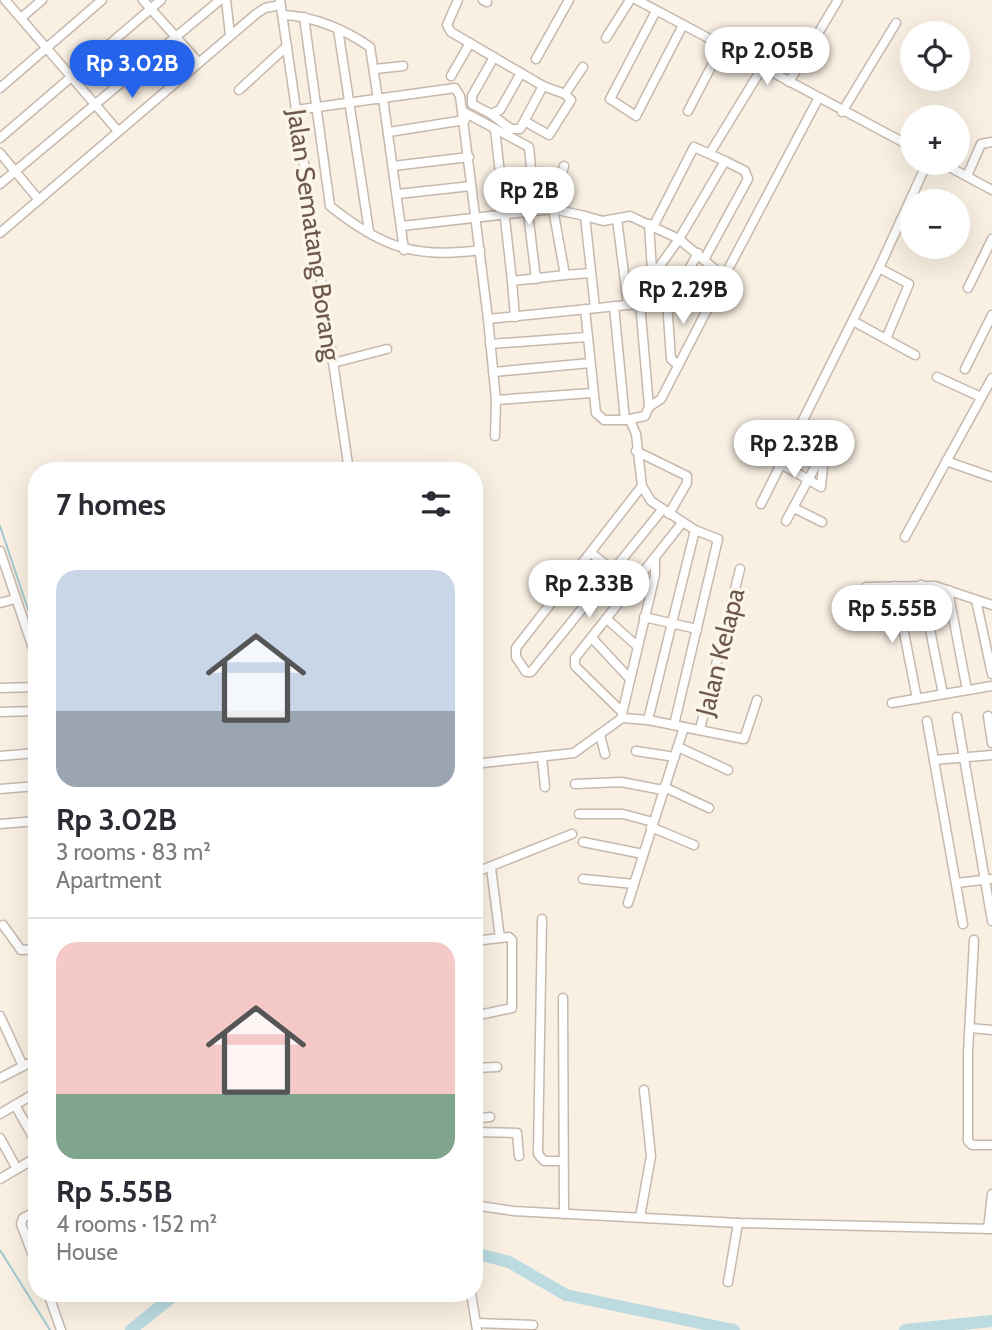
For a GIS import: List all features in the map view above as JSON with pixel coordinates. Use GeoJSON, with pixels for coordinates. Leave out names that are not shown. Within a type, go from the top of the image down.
{"type":"FeatureCollection","features":[{"type":"Feature","properties":{"kind":"street"},"geometry":{"type":"LineString","coordinates":[[5,0],[118,131]]}},
{"type":"Feature","properties":{"kind":"street"},"geometry":{"type":"LineString","coordinates":[[21,18],[43,0]]}},
{"type":"Feature","properties":{"kind":"street"},"geometry":{"type":"LineString","coordinates":[[1,85],[102,0]]}},
{"type":"Feature","properties":{"kind":"street"},"geometry":{"type":"LineString","coordinates":[[144,0],[199,63]]}},
{"type":"Feature","properties":{"kind":"street"},"geometry":{"type":"LineString","coordinates":[[0,138],[161,0]]}},
{"type":"Feature","properties":{"kind":"street"},"geometry":{"type":"LineString","coordinates":[[0,184],[220,0]]}},
{"type":"Feature","properties":{"kind":"street"},"geometry":{"type":"LineString","coordinates":[[226,0],[230,36]]}},
{"type":"Feature","properties":{"kind":"street"},"geometry":{"type":"LineString","coordinates":[[458,0],[447,29],[543,86],[565,94],[571,100],[549,135],[526,122]]}},
{"type":"Feature","properties":{"kind":"street"},"geometry":{"type":"LineString","coordinates":[[536,59],[569,0]]}},
{"type":"Feature","properties":{"kind":"street"},"geometry":{"type":"LineString","coordinates":[[606,38],[630,0]]}},
{"type":"Feature","properties":{"kind":"street"},"geometry":{"type":"LineString","coordinates":[[637,0],[900,141]]}},
{"type":"Feature","properties":{"kind":"street"},"geometry":{"type":"LineString","coordinates":[[789,82],[838,0]]}},
{"type":"Feature","properties":{"kind":"street"},"geometry":{"type":"LineString","coordinates":[[0,233],[265,4],[280,2]]}},
{"type":"Feature","properties":{"kind":"street","name":"Jalan Sematang Borang"},"geometry":{"type":"LineString","coordinates":[[280,2],[285,15],[287,46],[317,194],[333,363],[348,462]]}},
{"type":"Feature","properties":{"kind":"street"},"geometry":{"type":"LineString","coordinates":[[656,10],[610,99],[636,116],[683,25]]}},
{"type":"Feature","properties":{"kind":"street"},"geometry":{"type":"LineString","coordinates":[[285,15],[301,17],[338,29],[370,47],[389,132],[404,250]]}},
{"type":"Feature","properties":{"kind":"street"},"geometry":{"type":"LineString","coordinates":[[301,17],[314,108],[317,194],[332,208],[404,250],[429,254],[480,250]]}},
{"type":"Feature","properties":{"kind":"street"},"geometry":{"type":"LineString","coordinates":[[842,112],[896,23]]}},
{"type":"Feature","properties":{"kind":"street"},"geometry":{"type":"LineString","coordinates":[[338,29],[347,102],[369,231]]}},
{"type":"Feature","properties":{"kind":"street"},"geometry":{"type":"LineString","coordinates":[[451,76],[470,43]]}},
{"type":"Feature","properties":{"kind":"street"},"geometry":{"type":"LineString","coordinates":[[239,90],[287,46]]}},
{"type":"Feature","properties":{"kind":"street"},"geometry":{"type":"LineString","coordinates":[[688,111],[722,46]]}},
{"type":"Feature","properties":{"kind":"street"},"geometry":{"type":"LineString","coordinates":[[494,57],[472,101],[479,109],[514,130],[520,129],[526,122],[543,86]]}},
{"type":"Feature","properties":{"kind":"street"},"geometry":{"type":"LineString","coordinates":[[375,69],[403,66]]}},
{"type":"Feature","properties":{"kind":"street"},"geometry":{"type":"LineString","coordinates":[[565,94],[583,68]]}},
{"type":"Feature","properties":{"kind":"street"},"geometry":{"type":"LineString","coordinates":[[710,153],[762,68]]}},
{"type":"Feature","properties":{"kind":"street"},"geometry":{"type":"LineString","coordinates":[[491,114],[500,110],[521,73]]}},
{"type":"Feature","properties":{"kind":"street"},"geometry":{"type":"LineString","coordinates":[[299,110],[455,88],[465,116],[496,400],[495,436]]}},
{"type":"Feature","properties":{"kind":"street"},"geometry":{"type":"LineString","coordinates":[[649,407],[661,399],[818,99]]}},
{"type":"Feature","properties":{"kind":"street"},"geometry":{"type":"LineString","coordinates":[[389,132],[465,116],[495,129],[531,150],[531,212],[536,279]]}},
{"type":"Feature","properties":{"kind":"street"},"geometry":{"type":"LineString","coordinates":[[495,129],[515,317]]}},
{"type":"Feature","properties":{"kind":"street"},"geometry":{"type":"LineString","coordinates":[[992,142],[981,144],[967,176],[992,190]]}},
{"type":"Feature","properties":{"kind":"street"},"geometry":{"type":"LineString","coordinates":[[488,319],[667,301],[674,296],[748,179],[745,171],[697,147],[692,150],[651,225],[654,301]]}},
{"type":"Feature","properties":{"kind":"street"},"geometry":{"type":"LineString","coordinates":[[0,153],[39,200]]}},
{"type":"Feature","properties":{"kind":"street"},"geometry":{"type":"LineString","coordinates":[[393,166],[469,157]]}},
{"type":"Feature","properties":{"kind":"street"},"geometry":{"type":"LineString","coordinates":[[652,277],[679,239],[725,161]]}},
{"type":"Feature","properties":{"kind":"street"},"geometry":{"type":"LineString","coordinates":[[564,166],[553,209],[565,275]]}},
{"type":"Feature","properties":{"kind":"street"},"geometry":{"type":"LineString","coordinates":[[761,504],[922,175]]}},
{"type":"Feature","properties":{"kind":"street"},"geometry":{"type":"LineString","coordinates":[[398,194],[471,186]]}},
{"type":"Feature","properties":{"kind":"street"},"geometry":{"type":"LineString","coordinates":[[402,226],[553,209],[603,221],[630,216],[679,239],[724,277]]}},
{"type":"Feature","properties":{"kind":"street"},"geometry":{"type":"LineString","coordinates":[[585,216],[590,273],[587,337],[592,393],[598,417],[604,421],[645,416],[649,407],[640,303]]}},
{"type":"Feature","properties":{"kind":"street"},"geometry":{"type":"LineString","coordinates":[[617,219],[628,305]]}},
{"type":"Feature","properties":{"kind":"street"},"geometry":{"type":"LineString","coordinates":[[968,288],[992,239]]}},
{"type":"Feature","properties":{"kind":"street"},"geometry":{"type":"LineString","coordinates":[[879,268],[908,284],[908,290],[886,339]]}},
{"type":"Feature","properties":{"kind":"street"},"geometry":{"type":"LineString","coordinates":[[512,281],[590,273]]}},
{"type":"Feature","properties":{"kind":"street"},"geometry":{"type":"LineString","coordinates":[[667,301],[671,359],[678,365]]}},
{"type":"Feature","properties":{"kind":"street"},"geometry":{"type":"LineString","coordinates":[[614,306],[627,420],[636,434],[642,486],[651,501],[665,512],[695,530],[715,536],[718,541],[674,725]]}},
{"type":"Feature","properties":{"kind":"street"},"geometry":{"type":"LineString","coordinates":[[965,369],[992,314]]}},
{"type":"Feature","properties":{"kind":"street"},"geometry":{"type":"LineString","coordinates":[[853,321],[915,355]]}},
{"type":"Feature","properties":{"kind":"street"},"geometry":{"type":"LineString","coordinates":[[490,344],[587,337]]}},
{"type":"Feature","properties":{"kind":"street"},"geometry":{"type":"LineString","coordinates":[[333,363],[387,349]]}},
{"type":"Feature","properties":{"kind":"street"},"geometry":{"type":"LineString","coordinates":[[493,372],[590,363]]}},
{"type":"Feature","properties":{"kind":"street"},"geometry":{"type":"LineString","coordinates":[[937,377],[981,397]]}},
{"type":"Feature","properties":{"kind":"street"},"geometry":{"type":"LineString","coordinates":[[905,537],[992,378]]}},
{"type":"Feature","properties":{"kind":"street"},"geometry":{"type":"LineString","coordinates":[[496,400],[592,393]]}},
{"type":"Feature","properties":{"kind":"street"},"geometry":{"type":"LineString","coordinates":[[786,521],[809,483],[829,441]]}},
{"type":"Feature","properties":{"kind":"street"},"geometry":{"type":"LineString","coordinates":[[636,451],[687,476],[688,481],[531,672],[527,672],[516,657],[516,648],[642,486]]}},
{"type":"Feature","properties":{"kind":"street"},"geometry":{"type":"LineString","coordinates":[[781,464],[809,483],[822,486],[824,453]]}},
{"type":"Feature","properties":{"kind":"street"},"geometry":{"type":"LineString","coordinates":[[946,461],[992,477]]}},
{"type":"Feature","properties":{"kind":"street"},"geometry":{"type":"LineString","coordinates":[[794,508],[822,523]]}},
{"type":"Feature","properties":{"kind":"street"},"geometry":{"type":"LineString","coordinates":[[682,523],[608,620],[575,658],[575,666],[622,715],[743,739],[757,700]]}},
{"type":"Feature","properties":{"kind":"street"},"geometry":{"type":"LineString","coordinates":[[648,720],[695,530]]}},
{"type":"Feature","properties":{"kind":"street"},"geometry":{"type":"LineString","coordinates":[[0,551],[28,635]]}},
{"type":"Feature","properties":{"kind":"street"},"geometry":{"type":"LineString","coordinates":[[591,554],[633,586]]}},
{"type":"Feature","properties":{"kind":"street"},"geometry":{"type":"LineString","coordinates":[[483,763],[574,753],[622,715],[656,568],[654,560]]}},
{"type":"Feature","properties":{"kind":"street","name":"Jalan Kelapa"},"geometry":{"type":"LineString","coordinates":[[700,729],[740,572]]}},
{"type":"Feature","properties":{"kind":"street"},"geometry":{"type":"LineString","coordinates":[[895,586],[917,699]]}},
{"type":"Feature","properties":{"kind":"street"},"geometry":{"type":"LineString","coordinates":[[921,586],[943,694]]}},
{"type":"Feature","properties":{"kind":"street"},"geometry":{"type":"LineString","coordinates":[[866,587],[921,586],[948,590],[992,606]]}},
{"type":"Feature","properties":{"kind":"street"},"geometry":{"type":"LineString","coordinates":[[948,590],[967,690]]}},
{"type":"Feature","properties":{"kind":"street"},"geometry":{"type":"LineString","coordinates":[[0,603],[15,598]]}},
{"type":"Feature","properties":{"kind":"street"},"geometry":{"type":"LineString","coordinates":[[976,600],[992,674]]}},
{"type":"Feature","properties":{"kind":"street"},"geometry":{"type":"LineString","coordinates":[[644,617],[697,629]]}},
{"type":"Feature","properties":{"kind":"street"},"geometry":{"type":"LineString","coordinates":[[608,620],[638,646]]}},
{"type":"Feature","properties":{"kind":"street"},"geometry":{"type":"LineString","coordinates":[[592,638],[630,679]]}},
{"type":"Feature","properties":{"kind":"street"},"geometry":{"type":"LineString","coordinates":[[892,703],[992,686]]}},
{"type":"Feature","properties":{"kind":"street"},"geometry":{"type":"LineString","coordinates":[[0,688],[28,687]]}},
{"type":"Feature","properties":{"kind":"street"},"geometry":{"type":"LineString","coordinates":[[0,712],[28,711]]}},
{"type":"Feature","properties":{"kind":"street"},"geometry":{"type":"LineString","coordinates":[[988,716],[992,743]]}},
{"type":"Feature","properties":{"kind":"street"},"geometry":{"type":"LineString","coordinates":[[957,717],[988,879],[992,921]]}},
{"type":"Feature","properties":{"kind":"street"},"geometry":{"type":"LineString","coordinates":[[927,721],[963,924]]}},
{"type":"Feature","properties":{"kind":"street"},"geometry":{"type":"LineString","coordinates":[[628,903],[684,727]]}},
{"type":"Feature","properties":{"kind":"street"},"geometry":{"type":"LineString","coordinates":[[600,735],[605,754]]}},
{"type":"Feature","properties":{"kind":"street"},"geometry":{"type":"LineString","coordinates":[[678,747],[729,771]]}},
{"type":"Feature","properties":{"kind":"street"},"geometry":{"type":"LineString","coordinates":[[636,751],[675,757]]}},
{"type":"Feature","properties":{"kind":"street"},"geometry":{"type":"LineString","coordinates":[[0,756],[28,754]]}},
{"type":"Feature","properties":{"kind":"street"},"geometry":{"type":"LineString","coordinates":[[934,760],[992,755]]}},
{"type":"Feature","properties":{"kind":"street"},"geometry":{"type":"LineString","coordinates":[[542,758],[545,786]]}},
{"type":"Feature","properties":{"kind":"street"},"geometry":{"type":"LineString","coordinates":[[575,784],[621,782],[664,789],[709,808]]}},
{"type":"Feature","properties":{"kind":"street"},"geometry":{"type":"LineString","coordinates":[[0,789],[28,787]]}},
{"type":"Feature","properties":{"kind":"street"},"geometry":{"type":"LineString","coordinates":[[579,814],[623,814],[652,824],[694,845]]}},
{"type":"Feature","properties":{"kind":"street"},"geometry":{"type":"LineString","coordinates":[[0,824],[28,822]]}},
{"type":"Feature","properties":{"kind":"street"},"geometry":{"type":"LineString","coordinates":[[483,870],[572,834]]}},
{"type":"Feature","properties":{"kind":"street"},"geometry":{"type":"LineString","coordinates":[[583,842],[643,854]]}},
{"type":"Feature","properties":{"kind":"street"},"geometry":{"type":"LineString","coordinates":[[491,868],[500,937]]}},
{"type":"Feature","properties":{"kind":"street"},"geometry":{"type":"LineString","coordinates":[[956,883],[988,879]]}},
{"type":"Feature","properties":{"kind":"street"},"geometry":{"type":"LineString","coordinates":[[583,880],[634,884]]}},
{"type":"Feature","properties":{"kind":"street"},"geometry":{"type":"LineString","coordinates":[[542,919],[538,1154],[544,1161],[563,1161]]}},
{"type":"Feature","properties":{"kind":"street"},"geometry":{"type":"LineString","coordinates":[[3,925],[21,950],[28,950]]}},
{"type":"Feature","properties":{"kind":"street"},"geometry":{"type":"LineString","coordinates":[[483,940],[509,937],[513,942],[512,1008],[483,1014]]}},
{"type":"Feature","properties":{"kind":"street"},"geometry":{"type":"LineString","coordinates":[[974,940],[968,1141],[972,1144],[992,1145]]}},
{"type":"Feature","properties":{"kind":"street"},"geometry":{"type":"LineString","coordinates":[[563,999],[564,1214]]}},
{"type":"Feature","properties":{"kind":"street"},"geometry":{"type":"LineString","coordinates":[[0,1016],[23,1066]]}},
{"type":"Feature","properties":{"kind":"street"},"geometry":{"type":"LineString","coordinates":[[970,1028],[992,1030]]}},
{"type":"Feature","properties":{"kind":"street"},"geometry":{"type":"LineString","coordinates":[[0,1078],[28,1064]]}},
{"type":"Feature","properties":{"kind":"street"},"geometry":{"type":"LineString","coordinates":[[483,1068],[497,1067]]}},
{"type":"Feature","properties":{"kind":"street"},"geometry":{"type":"LineString","coordinates":[[640,1217],[651,1156],[644,1090]]}},
{"type":"Feature","properties":{"kind":"street"},"geometry":{"type":"LineString","coordinates":[[0,1114],[28,1097]]}},
{"type":"Feature","properties":{"kind":"street"},"geometry":{"type":"LineString","coordinates":[[15,1105],[28,1120]]}},
{"type":"Feature","properties":{"kind":"street"},"geometry":{"type":"LineString","coordinates":[[483,1118],[490,1117]]}},
{"type":"Feature","properties":{"kind":"street"},"geometry":{"type":"LineString","coordinates":[[483,1132],[517,1133],[519,1156]]}},
{"type":"Feature","properties":{"kind":"street"},"geometry":{"type":"LineString","coordinates":[[0,1138],[17,1168]]}},
{"type":"Feature","properties":{"kind":"street"},"geometry":{"type":"LineString","coordinates":[[0,1179],[28,1162]]}},
{"type":"Feature","properties":{"kind":"street"},"geometry":{"type":"LineString","coordinates":[[483,1206],[564,1214],[738,1223],[990,1229],[992,1194]]}},
{"type":"Feature","properties":{"kind":"street"},"geometry":{"type":"LineString","coordinates":[[28,1215],[23,1218],[21,1224],[28,1242]]}},
{"type":"Feature","properties":{"kind":"street"},"geometry":{"type":"LineString","coordinates":[[728,1282],[738,1223]]}},
{"type":"Feature","properties":{"kind":"street"},"geometry":{"type":"LineString","coordinates":[[51,1302],[61,1330]]}},
{"type":"Feature","properties":{"kind":"street"},"geometry":{"type":"LineString","coordinates":[[474,1302],[480,1325],[533,1325]]}},
{"type":"Feature","properties":{"kind":"waterway"},"geometry":{"type":"LineString","coordinates":[[0,526],[28,609]]}},
{"type":"Feature","properties":{"kind":"waterway"},"geometry":{"type":"LineString","coordinates":[[0,1250],[28,1295]]}},
{"type":"Feature","properties":{"kind":"waterway"},"geometry":{"type":"LineString","coordinates":[[483,1255],[509,1262],[566,1295],[734,1330]]}},
{"type":"Feature","properties":{"kind":"waterway"},"geometry":{"type":"LineString","coordinates":[[32,1302],[50,1330]]}},
{"type":"Feature","properties":{"kind":"waterway"},"geometry":{"type":"LineString","coordinates":[[131,1330],[166,1302]]}},
{"type":"Feature","properties":{"kind":"waterway"},"geometry":{"type":"LineString","coordinates":[[905,1330],[992,1321]]}}]}
